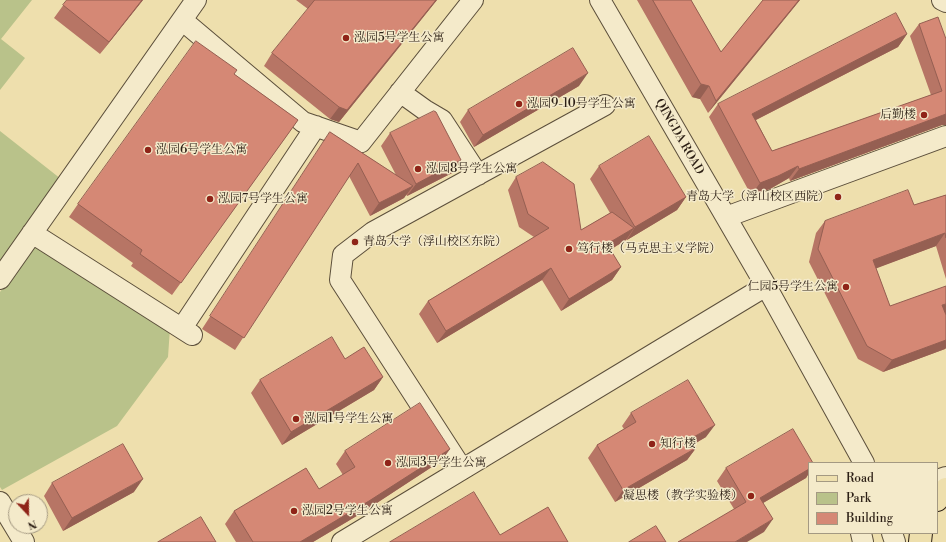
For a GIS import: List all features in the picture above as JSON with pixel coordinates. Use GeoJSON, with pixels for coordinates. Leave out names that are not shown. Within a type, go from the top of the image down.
{"type":"FeatureCollection","features":[{"type":"Feature","properties":{"kind":"main road"},"geometry":{"type":"LineString","coordinates":[[938,499],[946,490]]}},
{"type":"Feature","properties":{"kind":"street"},"geometry":{"type":"LineString","coordinates":[[0,279],[196,0]]}},
{"type":"Feature","properties":{"kind":"street"},"geometry":{"type":"LineString","coordinates":[[182,20],[303,122],[361,142],[473,0]]}},
{"type":"Feature","properties":{"kind":"street","name":"QINGDA ROAD"},"geometry":{"type":"LineString","coordinates":[[600,0],[766,286],[865,462]]}},
{"type":"Feature","properties":{"kind":"street"},"geometry":{"type":"LineString","coordinates":[[942,0],[946,2]]}},
{"type":"Feature","properties":{"kind":"street"},"geometry":{"type":"LineString","coordinates":[[400,92],[442,120],[478,175]]}},
{"type":"Feature","properties":{"kind":"street"},"geometry":{"type":"LineString","coordinates":[[462,469],[340,280],[343,255],[373,232],[605,105]]}},
{"type":"Feature","properties":{"kind":"street"},"geometry":{"type":"LineString","coordinates":[[32,233],[187,332],[316,126]]}},
{"type":"Feature","properties":{"kind":"street"},"geometry":{"type":"LineString","coordinates":[[726,218],[946,136]]}},
{"type":"Feature","properties":{"kind":"street"},"geometry":{"type":"LineString","coordinates":[[342,542],[766,286]]}},
{"type":"Feature","properties":{"kind":"street"},"geometry":{"type":"LineString","coordinates":[[0,502],[24,542]]}},
{"type":"Feature","properties":{"kind":"green space"},"geometry":{"type":"Polygon","coordinates":[[[0,0],[32,0],[1,39],[25,58],[0,90],[0,0]]]}},
{"type":"Feature","properties":{"kind":"green space"},"geometry":{"type":"Polygon","coordinates":[[[0,131],[61,179],[0,267],[0,131]]]}},
{"type":"Feature","properties":{"kind":"green space"},"geometry":{"type":"Polygon","coordinates":[[[34,243],[170,328],[168,357],[117,426],[2,490],[0,487],[0,292],[34,243]]]}},
{"type":"Feature","properties":{"kind":"building"},"geometry":{"type":"Polygon","coordinates":[[[67,0],[142,0],[109,42],[63,5],[67,0]]]}},
{"type":"Feature","properties":{"kind":"building","name":"泓园5号学生公寓"},"geometry":{"type":"Polygon","coordinates":[[[315,0],[436,0],[347,110],[339,107],[272,53],[315,0]]]}},
{"type":"Feature","properties":{"kind":"building"},"geometry":{"type":"Polygon","coordinates":[[[653,0],[691,0],[721,52],[763,0],[799,0],[716,101],[709,86],[701,84],[653,0]]]}},
{"type":"Feature","properties":{"kind":"building"},"geometry":{"type":"Polygon","coordinates":[[[896,13],[907,34],[752,114],[772,151],[942,91],[919,24],[938,17],[946,39],[946,114],[799,169],[798,166],[760,183],[718,104],[896,13]]]}},
{"type":"Feature","properties":{"kind":"building"},"geometry":{"type":"Polygon","coordinates":[[[196,41],[237,70],[234,74],[298,120],[181,283],[140,254],[142,250],[78,204],[196,41]]]}},
{"type":"Feature","properties":{"kind":"building","name":"泓园9-10号学生公寓"},"geometry":{"type":"Polygon","coordinates":[[[573,48],[588,73],[483,135],[468,110],[573,48]]]}},
{"type":"Feature","properties":{"kind":"building"},"geometry":{"type":"Polygon","coordinates":[[[434,111],[436,112],[461,160],[416,184],[390,133],[434,111]]]}},
{"type":"Feature","properties":{"kind":"building"},"geometry":{"type":"Polygon","coordinates":[[[330,132],[413,186],[379,203],[358,163],[244,338],[210,316],[330,132]]]}},
{"type":"Feature","properties":{"kind":"building"},"geometry":{"type":"Polygon","coordinates":[[[649,136],[686,197],[635,227],[599,166],[649,136]]]}},
{"type":"Feature","properties":{"kind":"building"},"geometry":{"type":"Polygon","coordinates":[[[543,162],[574,184],[581,230],[612,212],[634,228],[607,244],[621,267],[569,299],[551,268],[446,331],[428,301],[549,228],[528,214],[516,177],[543,162]]]}},
{"type":"Feature","properties":{"kind":"building","name":"仁园5号学生公寓"},"geometry":{"type":"Polygon","coordinates":[[[908,190],[914,205],[946,195],[946,238],[945,233],[873,260],[890,306],[946,286],[946,304],[942,305],[946,315],[946,340],[892,360],[867,346],[818,249],[825,221],[908,190]]]}},
{"type":"Feature","properties":{"kind":"building","name":"泓园1号学生公寓"},"geometry":{"type":"Polygon","coordinates":[[[332,337],[345,359],[364,347],[383,377],[291,432],[260,380],[332,337]]]}},
{"type":"Feature","properties":{"kind":"building","name":"知行楼"},"geometry":{"type":"Polygon","coordinates":[[[688,380],[715,425],[690,439],[696,448],[623,490],[597,445],[636,422],[631,413],[688,380]]]}},
{"type":"Feature","properties":{"kind":"building"},"geometry":{"type":"Polygon","coordinates":[[[420,403],[450,449],[369,501],[300,542],[253,542],[234,511],[306,468],[319,489],[355,467],[345,451],[420,403]]]}},
{"type":"Feature","properties":{"kind":"building","name":"凝思楼（教学实验楼）"},"geometry":{"type":"Polygon","coordinates":[[[793,429],[812,462],[808,462],[808,470],[760,498],[773,519],[735,542],[678,542],[746,502],[726,468],[793,429]]]}},
{"type":"Feature","properties":{"kind":"building"},"geometry":{"type":"Polygon","coordinates":[[[123,444],[143,479],[72,518],[52,483],[123,444]]]}},
{"type":"Feature","properties":{"kind":"building"},"geometry":{"type":"Polygon","coordinates":[[[474,492],[500,535],[548,507],[568,542],[390,542],[474,492]]]}},
{"type":"Feature","properties":{"kind":"building"},"geometry":{"type":"Polygon","coordinates":[[[201,517],[216,542],[158,542],[201,517]]]}},
{"type":"Feature","properties":{"kind":"building"},"geometry":{"type":"Polygon","coordinates":[[[656,526],[666,542],[629,542],[656,526]]]}},
{"type":"Feature","properties":{"kind":"place","name":"泓园5号学生公寓"},"geometry":{"type":"Point","coordinates":[346,38]}},
{"type":"Feature","properties":{"kind":"place","name":"泓园9-10号学生公寓"},"geometry":{"type":"Point","coordinates":[519,104]}},
{"type":"Feature","properties":{"kind":"place","name":"后勤楼"},"geometry":{"type":"Point","coordinates":[924,115]}},
{"type":"Feature","properties":{"kind":"place","name":"泓园6号学生公寓"},"geometry":{"type":"Point","coordinates":[148,150]}},
{"type":"Feature","properties":{"kind":"place","name":"泓园8号学生公寓"},"geometry":{"type":"Point","coordinates":[418,169]}},
{"type":"Feature","properties":{"kind":"place","name":"青岛大学（浮山校区西院）"},"geometry":{"type":"Point","coordinates":[838,197]}},
{"type":"Feature","properties":{"kind":"place","name":"泓园7号学生公寓"},"geometry":{"type":"Point","coordinates":[210,199]}},
{"type":"Feature","properties":{"kind":"place","name":"青岛大学（浮山校区东院）"},"geometry":{"type":"Point","coordinates":[355,242]}},
{"type":"Feature","properties":{"kind":"place","name":"笃行楼（马克思主义学院）"},"geometry":{"type":"Point","coordinates":[569,249]}},
{"type":"Feature","properties":{"kind":"place","name":"仁园5号学生公寓"},"geometry":{"type":"Point","coordinates":[846,287]}},
{"type":"Feature","properties":{"kind":"place","name":"泓园1号学生公寓"},"geometry":{"type":"Point","coordinates":[296,419]}},
{"type":"Feature","properties":{"kind":"place","name":"知行楼"},"geometry":{"type":"Point","coordinates":[652,444]}},
{"type":"Feature","properties":{"kind":"place","name":"泓园3号学生公寓"},"geometry":{"type":"Point","coordinates":[388,463]}},
{"type":"Feature","properties":{"kind":"place","name":"凝思楼（教学实验楼）"},"geometry":{"type":"Point","coordinates":[751,496]}},
{"type":"Feature","properties":{"kind":"place","name":"泓园2号学生公寓"},"geometry":{"type":"Point","coordinates":[294,511]}}]}
